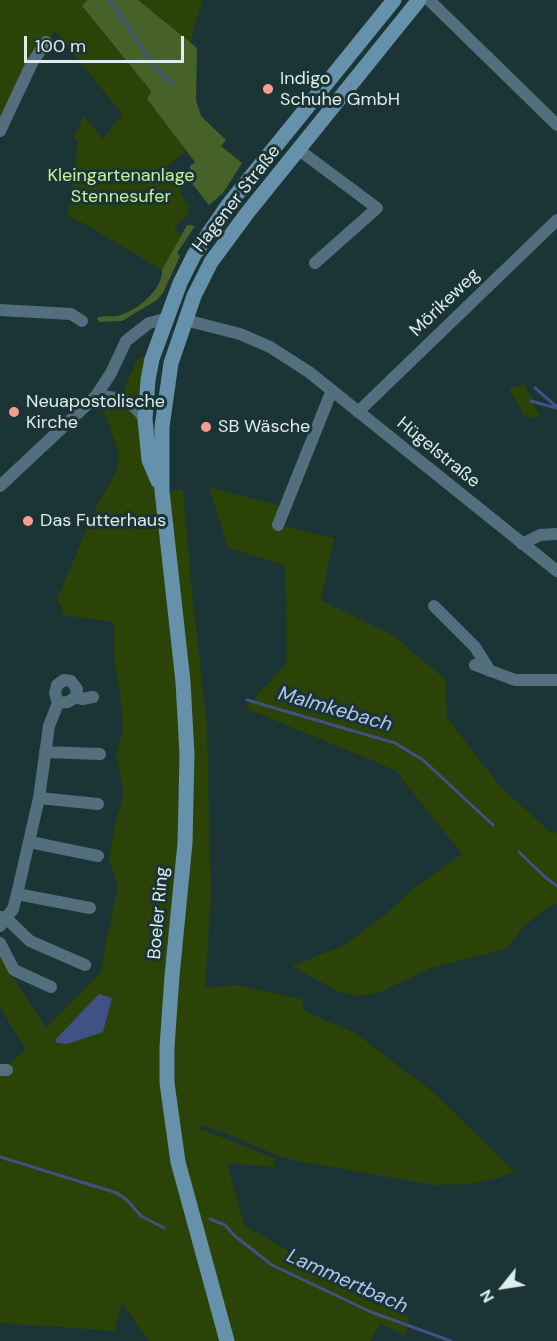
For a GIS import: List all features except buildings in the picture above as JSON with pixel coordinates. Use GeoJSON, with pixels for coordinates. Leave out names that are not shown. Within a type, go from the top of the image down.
{"type":"FeatureCollection","features":[{"type":"Feature","properties":{"kind":"main road","name":"Hagener Straße"},"geometry":{"type":"LineString","coordinates":[[165,319],[194,255],[228,205],[394,0]]}},
{"type":"Feature","properties":{"kind":"main road","name":"Hagener Straße"},"geometry":{"type":"LineString","coordinates":[[185,320],[211,262],[229,236],[419,0]]}},
{"type":"Feature","properties":{"kind":"main road"},"geometry":{"type":"LineString","coordinates":[[165,319],[185,320]]}},
{"type":"Feature","properties":{"kind":"main road","name":"Boeler Ring"},"geometry":{"type":"LineString","coordinates":[[162,491],[149,460],[145,419],[152,359],[165,319]]}},
{"type":"Feature","properties":{"kind":"main road","name":"Boeler Ring"},"geometry":{"type":"LineString","coordinates":[[185,320],[171,363],[162,427],[162,491],[183,682],[187,754],[185,843],[172,976],[167,1083],[178,1162],[228,1338]]}},
{"type":"Feature","properties":{"kind":"street"},"geometry":{"type":"LineString","coordinates":[[429,0],[557,125]]}},
{"type":"Feature","properties":{"kind":"street"},"geometry":{"type":"LineString","coordinates":[[0,130],[32,63],[46,42]]}},
{"type":"Feature","properties":{"kind":"street","name":"Hagener Straße"},"geometry":{"type":"LineString","coordinates":[[299,150],[377,208],[315,263]]}},
{"type":"Feature","properties":{"kind":"street","name":"Mörikeweg"},"geometry":{"type":"LineString","coordinates":[[358,412],[557,220]]}},
{"type":"Feature","properties":{"kind":"street"},"geometry":{"type":"LineString","coordinates":[[0,310],[70,314],[82,321]]}},
{"type":"Feature","properties":{"kind":"street"},"geometry":{"type":"LineString","coordinates":[[0,486],[96,396],[111,373],[126,341],[149,323],[165,319]]}},
{"type":"Feature","properties":{"kind":"street","name":"Hügelstraße"},"geometry":{"type":"LineString","coordinates":[[185,320],[240,333],[270,347],[309,372],[557,571]]}},
{"type":"Feature","properties":{"kind":"street"},"geometry":{"type":"LineString","coordinates":[[278,525],[332,390]]}},
{"type":"Feature","properties":{"kind":"street"},"geometry":{"type":"LineString","coordinates":[[96,396],[114,397],[127,401],[135,406],[145,419]]}},
{"type":"Feature","properties":{"kind":"street"},"geometry":{"type":"LineString","coordinates":[[522,544],[540,536],[557,534]]}},
{"type":"Feature","properties":{"kind":"street"},"geometry":{"type":"LineString","coordinates":[[434,606],[475,646],[490,671]]}},
{"type":"Feature","properties":{"kind":"street"},"geometry":{"type":"LineString","coordinates":[[475,665],[515,680],[557,680]]}},
{"type":"Feature","properties":{"kind":"street"},"geometry":{"type":"LineString","coordinates":[[76,697],[75,684],[71,681],[63,680],[57,685],[55,689],[57,703],[49,726],[30,842],[13,909],[2,920],[30,941],[85,965]]}},
{"type":"Feature","properties":{"kind":"street"},"geometry":{"type":"LineString","coordinates":[[76,697],[82,699],[93,697]]}},
{"type":"Feature","properties":{"kind":"street"},"geometry":{"type":"LineString","coordinates":[[57,703],[68,702],[76,697]]}},
{"type":"Feature","properties":{"kind":"street"},"geometry":{"type":"LineString","coordinates":[[45,752],[100,754]]}},
{"type":"Feature","properties":{"kind":"street"},"geometry":{"type":"LineString","coordinates":[[39,798],[98,804]]}},
{"type":"Feature","properties":{"kind":"street"},"geometry":{"type":"LineString","coordinates":[[30,842],[98,856]]}},
{"type":"Feature","properties":{"kind":"street"},"geometry":{"type":"LineString","coordinates":[[17,894],[90,908]]}},
{"type":"Feature","properties":{"kind":"street"},"geometry":{"type":"LineString","coordinates":[[0,943],[14,970],[51,987]]}},
{"type":"Feature","properties":{"kind":"green space","name":"Kleingartenanlage Stennesufer"},"geometry":{"type":"Polygon","coordinates":[[[0,0],[87,0],[82,7],[151,91],[147,99],[187,151],[167,166],[189,207],[187,215],[174,227],[181,236],[162,270],[87,225],[67,216],[78,142],[74,137],[84,116],[103,139],[122,114],[55,31],[46,42],[0,131],[0,0]]]}},
{"type":"Feature","properties":{"kind":"green space"},"geometry":{"type":"Polygon","coordinates":[[[87,0],[138,0],[197,48],[196,100],[201,116],[226,140],[221,146],[242,163],[223,193],[209,205],[190,181],[190,166],[195,162],[147,99],[151,91],[82,6],[87,0]]]}},
{"type":"Feature","properties":{"kind":"green space"},"geometry":{"type":"Polygon","coordinates":[[[138,0],[202,0],[190,44],[138,0]]]}},
{"type":"Feature","properties":{"kind":"green space"},"geometry":{"type":"Polygon","coordinates":[[[187,225],[195,226],[177,253],[180,256],[163,293],[157,300],[122,321],[99,322],[97,318],[116,316],[131,310],[153,293],[161,278],[162,270],[187,225]]]}},
{"type":"Feature","properties":{"kind":"green space"},"geometry":{"type":"Polygon","coordinates":[[[146,357],[138,401],[122,394],[138,358],[146,357]]]}},
{"type":"Feature","properties":{"kind":"green space"},"geometry":{"type":"Polygon","coordinates":[[[525,384],[540,416],[526,418],[509,389],[525,384]]]}},
{"type":"Feature","properties":{"kind":"green space"},"geometry":{"type":"Polygon","coordinates":[[[100,399],[135,406],[162,491],[183,490],[207,728],[211,897],[205,988],[237,985],[301,999],[305,1011],[355,1033],[433,1092],[515,1172],[495,1179],[467,1184],[434,1185],[292,1160],[200,1125],[200,1129],[274,1158],[275,1167],[227,1163],[244,1225],[292,1253],[347,1290],[409,1316],[406,1336],[380,1323],[370,1341],[149,1341],[122,1303],[114,1331],[0,1323],[0,1075],[32,1043],[25,1049],[0,1007],[0,948],[9,971],[46,1028],[100,973],[118,885],[109,861],[115,824],[123,797],[116,756],[123,718],[114,655],[114,622],[61,615],[62,609],[57,599],[98,503],[117,471],[119,455],[100,399]]]}},
{"type":"Feature","properties":{"kind":"green space"},"geometry":{"type":"Polygon","coordinates":[[[209,487],[284,507],[278,525],[334,538],[321,600],[394,636],[446,680],[447,718],[501,787],[549,831],[557,833],[557,904],[552,905],[524,926],[506,949],[434,967],[378,993],[358,996],[337,991],[292,966],[342,946],[379,920],[418,885],[462,854],[395,770],[245,708],[287,663],[285,565],[228,548],[209,487]]]}},
{"type":"Feature","properties":{"kind":"water"},"geometry":{"type":"Polygon","coordinates":[[[99,994],[112,998],[103,1032],[67,1044],[57,1043],[55,1040],[99,994]]]}},
{"type":"Feature","properties":{"kind":"waterway"},"geometry":{"type":"LineString","coordinates":[[110,0],[157,70],[173,84]]}},
{"type":"Feature","properties":{"kind":"waterway"},"geometry":{"type":"LineString","coordinates":[[535,388],[557,407]]}},
{"type":"Feature","properties":{"kind":"waterway"},"geometry":{"type":"LineString","coordinates":[[531,401],[556,408]]}},
{"type":"Feature","properties":{"kind":"waterway","name":"Malmkebach"},"geometry":{"type":"LineString","coordinates":[[247,700],[395,743],[423,760],[493,825]]}},
{"type":"Feature","properties":{"kind":"waterway","name":"Malmkebach"},"geometry":{"type":"LineString","coordinates":[[519,852],[557,886]]}},
{"type":"Feature","properties":{"kind":"waterway","name":"Lammertbach"},"geometry":{"type":"LineString","coordinates":[[0,1157],[117,1193],[127,1200],[141,1216],[164,1228]]}},
{"type":"Feature","properties":{"kind":"waterway","name":"Lammertbach"},"geometry":{"type":"LineString","coordinates":[[210,1219],[225,1225],[235,1236],[272,1265],[371,1312],[451,1341]]}},
{"type":"Feature","properties":{"kind":"place","name":"Indigo Schuhe GmbH"},"geometry":{"type":"Point","coordinates":[268,89]}},
{"type":"Feature","properties":{"kind":"place","name":"Neuapostolische Kirche"},"geometry":{"type":"Point","coordinates":[14,412]}},
{"type":"Feature","properties":{"kind":"place","name":"SB Wäsche"},"geometry":{"type":"Point","coordinates":[206,427]}},
{"type":"Feature","properties":{"kind":"place","name":"Das Futterhaus"},"geometry":{"type":"Point","coordinates":[28,521]}}]}
